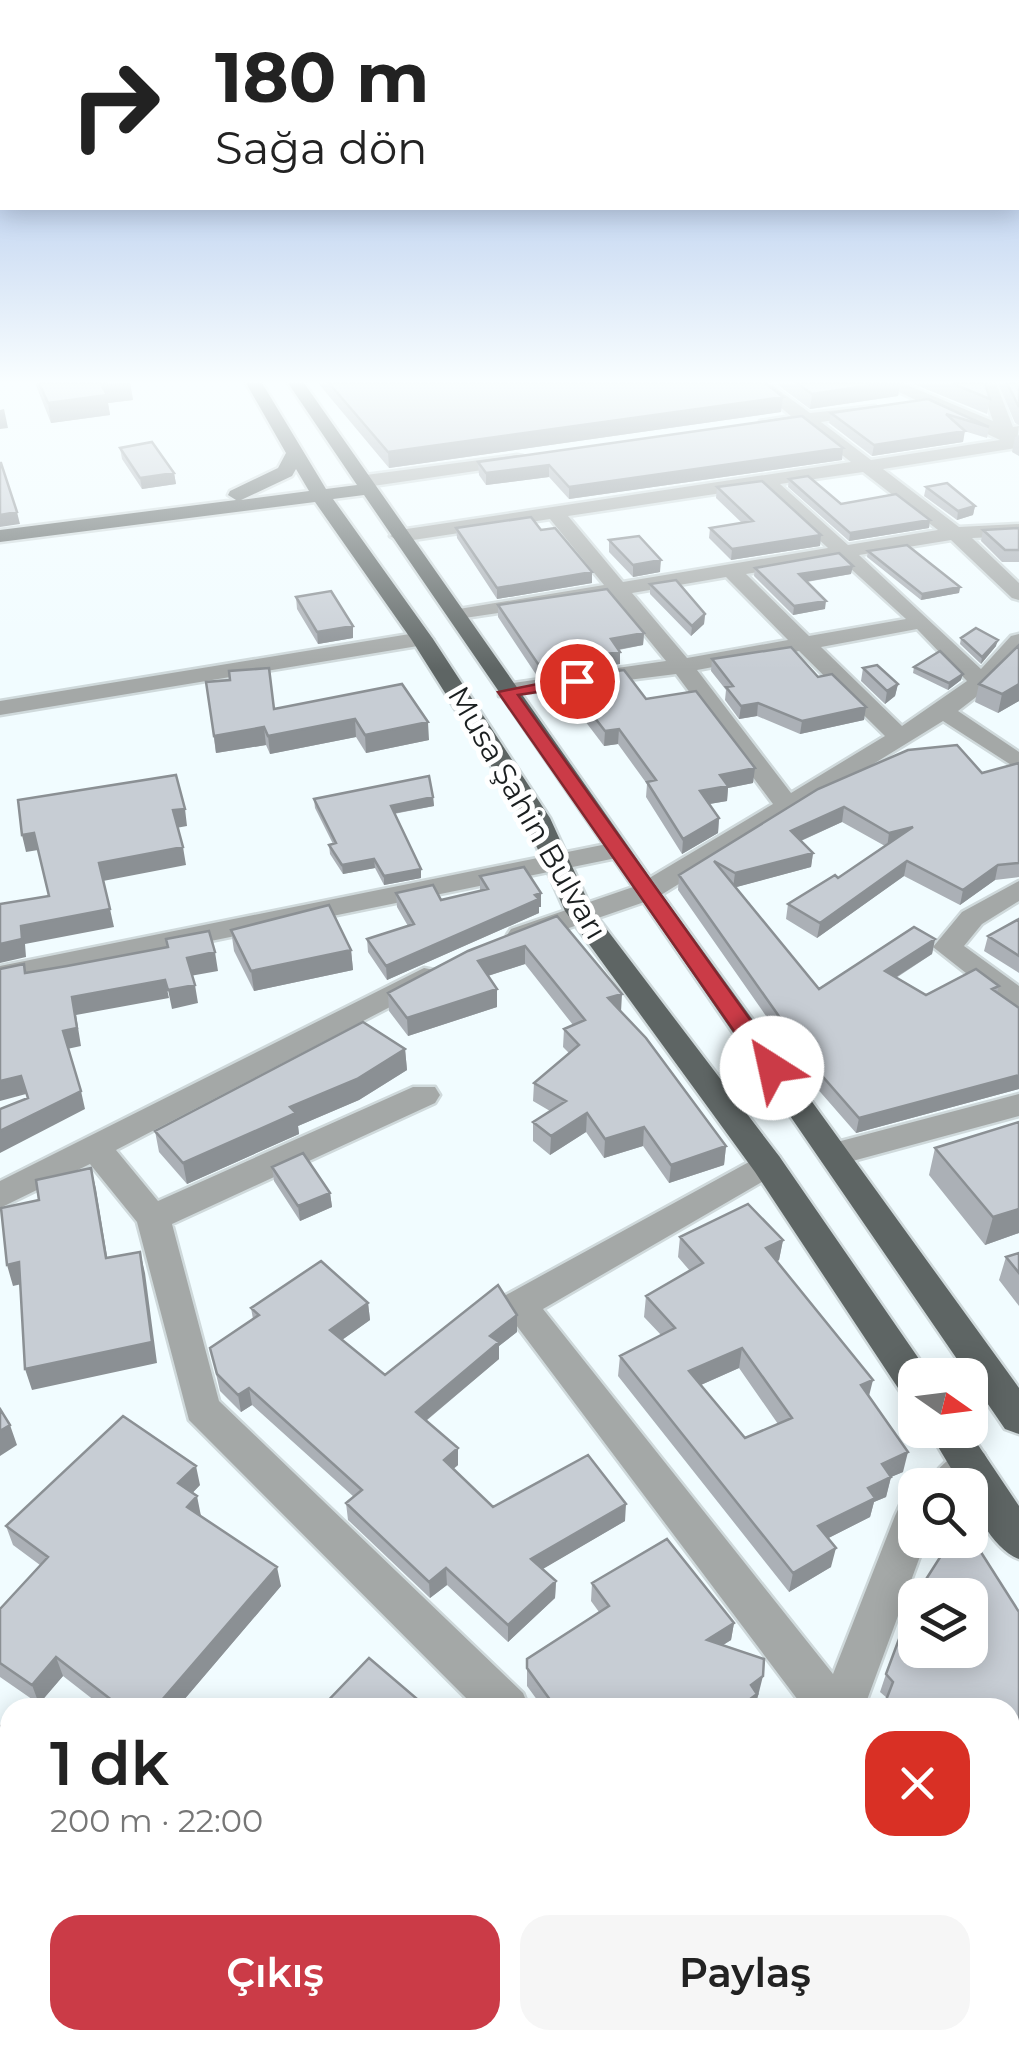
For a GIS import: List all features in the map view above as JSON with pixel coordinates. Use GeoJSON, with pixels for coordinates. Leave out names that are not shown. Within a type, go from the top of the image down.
{"type":"FeatureCollection","features":[{"type":"Feature","properties":{"kind":"main road"},"geometry":{"type":"LineString","coordinates":[[238,496],[272,479]]}},
{"type":"Feature","properties":{"kind":"main road","name":"Musa Şahin Bulvarı"},"geometry":{"type":"LineString","coordinates":[[312,479],[422,639],[558,859],[579,911],[767,1164],[898,1358]]}},
{"type":"Feature","properties":{"kind":"main road","name":"Musa Şahin Bulvarı"},"geometry":{"type":"LineString","coordinates":[[363,479],[646,892],[1019,1418]]}},
{"type":"Feature","properties":{"kind":"main road"},"geometry":{"type":"LineString","coordinates":[[0,533],[238,496],[368,485]]}},
{"type":"Feature","properties":{"kind":"main road"},"geometry":{"type":"LineString","coordinates":[[0,533],[262,502],[319,491]]}},
{"type":"Feature","properties":{"kind":"main road"},"geometry":{"type":"LineString","coordinates":[[262,502],[313,509],[331,517],[389,605],[422,639]]}},
{"type":"Feature","properties":{"kind":"main road"},"geometry":{"type":"LineString","coordinates":[[988,1507],[1019,1541]]}},
{"type":"Feature","properties":{"kind":"street"},"geometry":{"type":"LineString","coordinates":[[368,485],[406,479]]}},
{"type":"Feature","properties":{"kind":"street"},"geometry":{"type":"LineString","coordinates":[[400,536],[790,479]]}},
{"type":"Feature","properties":{"kind":"street"},"geometry":{"type":"LineString","coordinates":[[885,479],[955,533],[1019,594]]}},
{"type":"Feature","properties":{"kind":"street"},"geometry":{"type":"LineString","coordinates":[[768,482],[922,622],[980,682]]}},
{"type":"Feature","properties":{"kind":"street"},"geometry":{"type":"LineString","coordinates":[[556,514],[682,666],[786,804]]}},
{"type":"Feature","properties":{"kind":"street"},"geometry":{"type":"LineString","coordinates":[[459,615],[955,533],[1019,530]]}},
{"type":"Feature","properties":{"kind":"street"},"geometry":{"type":"LineString","coordinates":[[729,569],[900,738]]}},
{"type":"Feature","properties":{"kind":"street"},"geometry":{"type":"LineString","coordinates":[[507,692],[682,666],[922,622]]}},
{"type":"Feature","properties":{"kind":"street"},"geometry":{"type":"LineString","coordinates":[[0,708],[422,639]]}},
{"type":"Feature","properties":{"kind":"street"},"geometry":{"type":"LineString","coordinates":[[488,948],[579,911],[646,892],[943,711],[980,682],[1019,641]]}},
{"type":"Feature","properties":{"kind":"street"},"geometry":{"type":"LineString","coordinates":[[943,711],[1019,763]]}},
{"type":"Feature","properties":{"kind":"street"},"geometry":{"type":"LineString","coordinates":[[0,975],[617,850]]}},
{"type":"Feature","properties":{"kind":"street"},"geometry":{"type":"LineString","coordinates":[[1019,889],[972,918],[947,947],[1019,1000]]}},
{"type":"Feature","properties":{"kind":"street"},"geometry":{"type":"LineString","coordinates":[[0,1196],[457,960]]}},
{"type":"Feature","properties":{"kind":"street"},"geometry":{"type":"LineString","coordinates":[[153,1218],[424,1096]]}},
{"type":"Feature","properties":{"kind":"street"},"geometry":{"type":"LineString","coordinates":[[834,1154],[1019,1105]]}},
{"type":"Feature","properties":{"kind":"street"},"geometry":{"type":"LineString","coordinates":[[96,1148],[153,1218],[202,1408],[497,1698]]}},
{"type":"Feature","properties":{"kind":"street"},"geometry":{"type":"LineString","coordinates":[[767,1164],[518,1305],[824,1698]]}},
{"type":"Feature","properties":{"kind":"street"},"geometry":{"type":"LineString","coordinates":[[846,1698],[899,1558]]}},
{"type":"Feature","properties":{"kind":"building"},"geometry":{"type":"Polygon","coordinates":[[[0,479],[6,479],[17,512],[0,515],[0,479]]]}},
{"type":"Feature","properties":{"kind":"building"},"geometry":{"type":"Polygon","coordinates":[[[561,479],[628,479],[569,487],[561,479]]]}},
{"type":"Feature","properties":{"kind":"building"},"geometry":{"type":"Polygon","coordinates":[[[789,479],[811,479],[841,504],[896,494],[930,520],[850,533],[789,479]]]}},
{"type":"Feature","properties":{"kind":"building"},"geometry":{"type":"Polygon","coordinates":[[[762,481],[821,535],[732,549],[710,528],[753,521],[717,487],[762,481]]]}},
{"type":"Feature","properties":{"kind":"building"},"geometry":{"type":"Polygon","coordinates":[[[947,483],[975,506],[958,511],[926,487],[947,483]]]}},
{"type":"Feature","properties":{"kind":"building"},"geometry":{"type":"Polygon","coordinates":[[[531,517],[541,530],[555,528],[592,572],[497,588],[456,528],[531,517]]]}},
{"type":"Feature","properties":{"kind":"building"},"geometry":{"type":"Polygon","coordinates":[[[1019,528],[1019,550],[1005,550],[983,530],[1019,528]]]}},
{"type":"Feature","properties":{"kind":"building"},"geometry":{"type":"Polygon","coordinates":[[[639,536],[661,560],[633,565],[609,540],[639,536]]]}},
{"type":"Feature","properties":{"kind":"building"},"geometry":{"type":"Polygon","coordinates":[[[907,545],[960,587],[922,594],[868,551],[907,545]]]}},
{"type":"Feature","properties":{"kind":"building"},"geometry":{"type":"Polygon","coordinates":[[[839,553],[853,566],[799,574],[826,601],[794,606],[755,568],[839,553]]]}},
{"type":"Feature","properties":{"kind":"building"},"geometry":{"type":"Polygon","coordinates":[[[676,580],[705,614],[692,626],[650,584],[676,580]]]}},
{"type":"Feature","properties":{"kind":"building"},"geometry":{"type":"Polygon","coordinates":[[[607,589],[644,633],[611,639],[620,652],[538,664],[498,605],[607,589]]]}},
{"type":"Feature","properties":{"kind":"building"},"geometry":{"type":"Polygon","coordinates":[[[331,591],[353,626],[317,632],[296,597],[331,591]]]}},
{"type":"Feature","properties":{"kind":"building"},"geometry":{"type":"Polygon","coordinates":[[[976,628],[998,640],[982,657],[961,638],[976,628]]]}},
{"type":"Feature","properties":{"kind":"building"},"geometry":{"type":"Polygon","coordinates":[[[1019,645],[1019,684],[1002,694],[979,684],[1019,645]]]}},
{"type":"Feature","properties":{"kind":"building"},"geometry":{"type":"Polygon","coordinates":[[[791,647],[818,677],[832,674],[866,707],[802,721],[758,703],[741,706],[726,687],[733,686],[712,659],[791,647]]]}},
{"type":"Feature","properties":{"kind":"building"},"geometry":{"type":"Polygon","coordinates":[[[940,651],[963,674],[949,683],[914,667],[940,651]]]}},
{"type":"Feature","properties":{"kind":"building"},"geometry":{"type":"Polygon","coordinates":[[[877,665],[898,684],[887,691],[863,668],[877,665]]]}},
{"type":"Feature","properties":{"kind":"building"},"geometry":{"type":"Polygon","coordinates":[[[269,668],[274,709],[402,684],[428,722],[365,735],[355,719],[268,736],[264,727],[214,736],[206,682],[230,680],[229,671],[269,668]]]}},
{"type":"Feature","properties":{"kind":"building"},"geometry":{"type":"Polygon","coordinates":[[[624,670],[646,699],[696,691],[755,768],[720,775],[728,786],[700,791],[719,818],[683,839],[647,782],[656,780],[619,729],[605,731],[564,678],[624,670]]]}},
{"type":"Feature","properties":{"kind":"building"},"geometry":{"type":"Polygon","coordinates":[[[957,745],[982,773],[1019,763],[1019,863],[998,865],[963,890],[907,861],[820,923],[788,904],[835,875],[838,878],[913,827],[889,833],[844,807],[791,831],[813,853],[735,873],[714,861],[819,989],[914,927],[935,939],[885,971],[926,995],[976,969],[999,986],[992,989],[1019,1008],[1019,1075],[859,1118],[817,1070],[679,875],[818,789],[908,750],[957,745]]]}},
{"type":"Feature","properties":{"kind":"building"},"geometry":{"type":"Polygon","coordinates":[[[176,775],[185,809],[173,810],[183,847],[99,863],[110,909],[21,926],[22,939],[0,944],[0,904],[49,896],[34,833],[22,835],[18,800],[176,775]]]}},
{"type":"Feature","properties":{"kind":"building"},"geometry":{"type":"Polygon","coordinates":[[[429,776],[433,797],[391,806],[421,869],[384,876],[374,859],[342,865],[329,845],[336,843],[314,799],[429,776]]]}},
{"type":"Feature","properties":{"kind":"building"},"geometry":{"type":"Polygon","coordinates":[[[524,867],[541,893],[535,895],[539,899],[386,966],[367,939],[414,924],[396,893],[433,885],[441,900],[488,889],[480,876],[524,867]]]}},
{"type":"Feature","properties":{"kind":"building"},"geometry":{"type":"Polygon","coordinates":[[[329,905],[351,950],[251,971],[231,930],[329,905]]]}},
{"type":"Feature","properties":{"kind":"building"},"geometry":{"type":"Polygon","coordinates":[[[557,916],[622,994],[608,998],[646,1038],[726,1146],[671,1165],[644,1127],[605,1139],[587,1113],[551,1136],[533,1122],[566,1101],[534,1083],[579,1045],[564,1029],[585,1020],[525,946],[478,961],[497,989],[407,1018],[388,993],[468,951],[557,916]]]}},
{"type":"Feature","properties":{"kind":"building"},"geometry":{"type":"Polygon","coordinates":[[[1019,919],[1019,956],[988,936],[1019,919]]]}},
{"type":"Feature","properties":{"kind":"building"},"geometry":{"type":"Polygon","coordinates":[[[209,931],[215,952],[187,958],[195,985],[168,990],[165,980],[72,997],[77,1028],[63,1031],[81,1091],[0,1131],[0,1109],[28,1098],[21,1076],[0,1081],[0,969],[24,964],[25,973],[67,966],[168,947],[166,939],[209,931]]]}},
{"type":"Feature","properties":{"kind":"building"},"geometry":{"type":"Polygon","coordinates":[[[363,1022],[405,1049],[357,1079],[290,1107],[296,1113],[183,1163],[155,1131],[363,1022]]]}},
{"type":"Feature","properties":{"kind":"building"},"geometry":{"type":"Polygon","coordinates":[[[1019,1122],[1019,1209],[993,1217],[935,1148],[1019,1122]]]}},
{"type":"Feature","properties":{"kind":"building"},"geometry":{"type":"Polygon","coordinates":[[[303,1153],[330,1193],[298,1206],[272,1167],[303,1153]]]}},
{"type":"Feature","properties":{"kind":"building"},"geometry":{"type":"Polygon","coordinates":[[[91,1168],[106,1258],[140,1252],[152,1342],[25,1369],[19,1262],[7,1265],[1,1208],[39,1200],[36,1180],[91,1168]]]}},
{"type":"Feature","properties":{"kind":"building"},"geometry":{"type":"Polygon","coordinates":[[[748,1204],[783,1240],[766,1248],[873,1380],[861,1385],[898,1438],[898,1448],[908,1452],[882,1464],[891,1477],[868,1488],[875,1498],[818,1526],[836,1548],[793,1573],[620,1356],[675,1328],[646,1296],[703,1263],[680,1237],[748,1204]],[[742,1348],[689,1371],[745,1438],[792,1418],[742,1348]]]}},
{"type":"Feature","properties":{"kind":"building"},"geometry":{"type":"Polygon","coordinates":[[[1019,1253],[1019,1273],[1006,1257],[1019,1253]]]}},
{"type":"Feature","properties":{"kind":"building"},"geometry":{"type":"Polygon","coordinates":[[[321,1261],[368,1303],[330,1330],[385,1375],[498,1285],[517,1315],[490,1336],[499,1342],[416,1412],[458,1448],[444,1460],[493,1507],[588,1455],[626,1504],[531,1559],[556,1581],[508,1625],[446,1568],[429,1582],[346,1503],[362,1490],[249,1388],[238,1395],[217,1374],[210,1348],[259,1315],[251,1308],[321,1261]]]}},
{"type":"Feature","properties":{"kind":"building"},"geometry":{"type":"Polygon","coordinates":[[[0,1409],[10,1425],[0,1431],[0,1409]]]}},
{"type":"Feature","properties":{"kind":"building"},"geometry":{"type":"Polygon","coordinates":[[[123,1416],[196,1466],[178,1483],[197,1496],[187,1507],[277,1567],[164,1698],[109,1698],[56,1657],[32,1685],[0,1663],[0,1609],[48,1557],[6,1526],[123,1416]]]}},
{"type":"Feature","properties":{"kind":"building"},"geometry":{"type":"Polygon","coordinates":[[[667,1539],[734,1623],[707,1640],[764,1659],[763,1676],[751,1685],[757,1694],[752,1698],[549,1698],[527,1668],[527,1659],[609,1606],[592,1583],[667,1539]]]}},
{"type":"Feature","properties":{"kind":"building"},"geometry":{"type":"Polygon","coordinates":[[[940,1558],[985,1558],[1019,1612],[1019,1698],[887,1698],[893,1682],[886,1674],[898,1642],[898,1668],[988,1668],[988,1578],[927,1578],[940,1558]]]}},
{"type":"Feature","properties":{"kind":"building"},"geometry":{"type":"Polygon","coordinates":[[[369,1658],[416,1698],[331,1698],[369,1658]]]}},
{"type":"Feature","properties":{"kind":"route"},"geometry":{"type":"LineString","coordinates":[[577,681],[507,692],[772,1068]]}}]}
